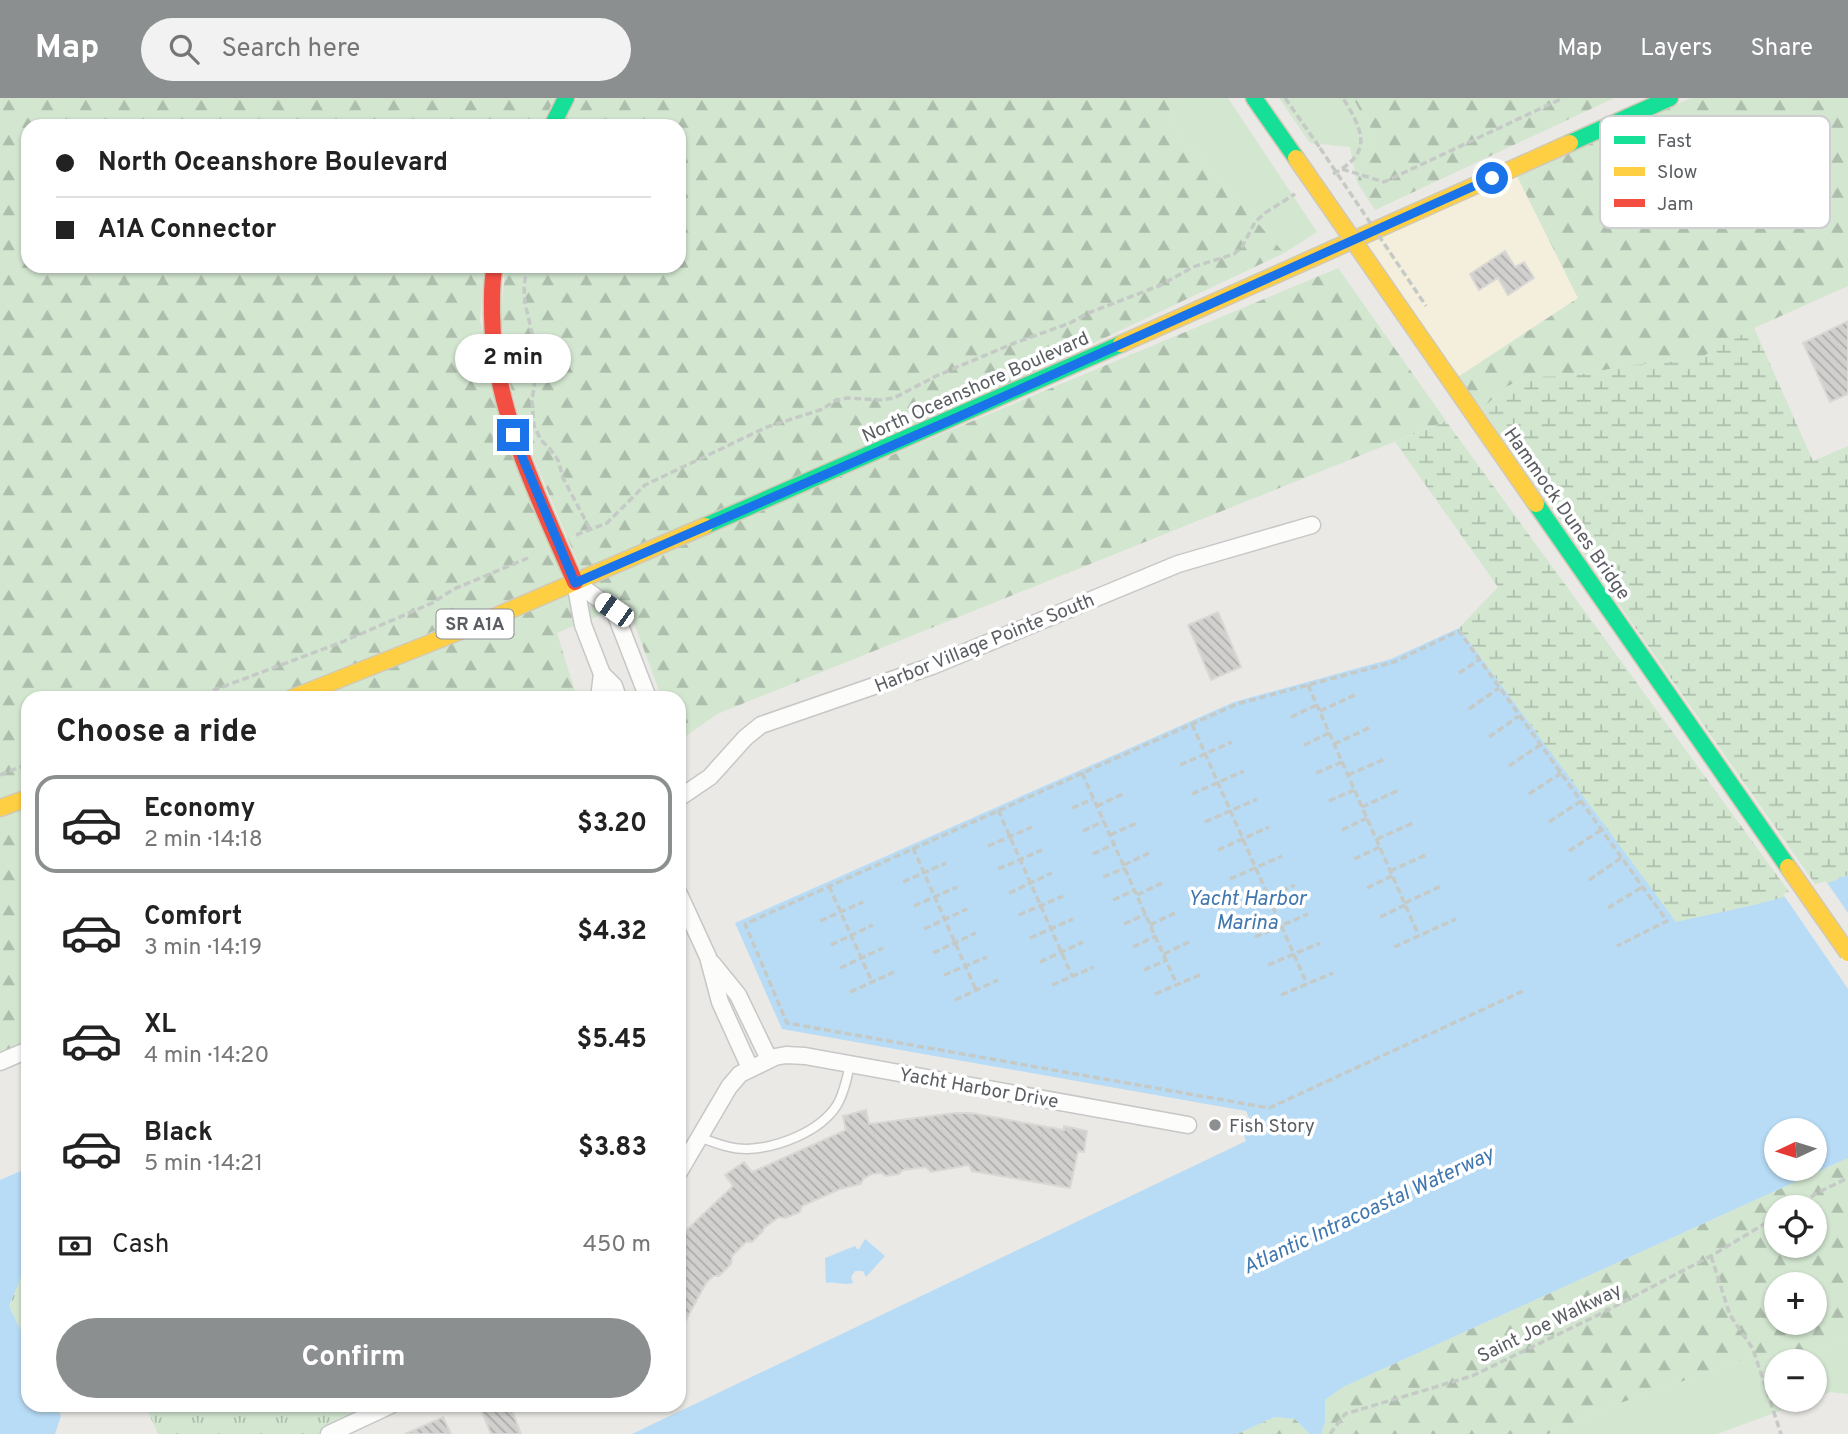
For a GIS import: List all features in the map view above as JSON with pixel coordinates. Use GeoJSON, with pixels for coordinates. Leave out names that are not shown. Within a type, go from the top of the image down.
{"type":"FeatureCollection","features":[{"type":"Feature","properties":{"kind":"main road"},"geometry":{"type":"LineString","coordinates":[[556,119],[566,98]]}},
{"type":"Feature","properties":{"kind":"main road","name":"Hammock Dunes Bridge"},"geometry":{"type":"LineString","coordinates":[[1254,98],[1848,953]]}},
{"type":"Feature","properties":{"kind":"main road","name":"North Oceanshore Boulevard"},"geometry":{"type":"LineString","coordinates":[[1630,116],[1670,98]]}},
{"type":"Feature","properties":{"kind":"main road","name":"North Oceanshore Boulevard"},"geometry":{"type":"LineString","coordinates":[[310,691],[575,583],[971,411],[1600,129]]}},
{"type":"Feature","properties":{"kind":"main road"},"geometry":{"type":"LineString","coordinates":[[494,273],[491,320],[498,378],[513,435],[575,583]]}},
{"type":"Feature","properties":{"kind":"main road"},"geometry":{"type":"LineString","coordinates":[[0,808],[21,800]]}},
{"type":"Feature","properties":{"kind":"street","name":"Harbor Village Pointe South"},"geometry":{"type":"LineString","coordinates":[[686,793],[710,776],[752,730],[770,721],[932,666],[1178,564],[1312,525]]}},
{"type":"Feature","properties":{"kind":"street"},"geometry":{"type":"LineString","coordinates":[[575,583],[583,625],[602,674],[615,691]]}},
{"type":"Feature","properties":{"kind":"street"},"geometry":{"type":"LineString","coordinates":[[575,583],[614,610],[646,691]]}},
{"type":"Feature","properties":{"kind":"street"},"geometry":{"type":"LineString","coordinates":[[600,691],[602,674]]}},
{"type":"Feature","properties":{"kind":"street"},"geometry":{"type":"LineString","coordinates":[[617,691],[640,675]]}},
{"type":"Feature","properties":{"kind":"street"},"geometry":{"type":"LineString","coordinates":[[686,909],[708,957],[720,1002],[750,1069]]}},
{"type":"Feature","properties":{"kind":"street"},"geometry":{"type":"LineString","coordinates":[[708,957],[738,995],[769,1059]]}},
{"type":"Feature","properties":{"kind":"street"},"geometry":{"type":"LineString","coordinates":[[0,1062],[21,1054]]}},
{"type":"Feature","properties":{"kind":"street","name":"Yacht Harbor Drive"},"geometry":{"type":"LineString","coordinates":[[686,1160],[731,1083],[740,1074],[769,1059],[786,1055],[799,1055],[1188,1125]]}},
{"type":"Feature","properties":{"kind":"street"},"geometry":{"type":"LineString","coordinates":[[329,1434],[376,1412]]}},
{"type":"Feature","properties":{"kind":"lane"},"geometry":{"type":"LineString","coordinates":[[699,1137],[727,1147],[748,1149],[798,1135],[822,1122],[836,1106],[850,1064]]}},
{"type":"Feature","properties":{"kind":"path"},"geometry":{"type":"LineString","coordinates":[[1285,98],[1320,148]]}},
{"type":"Feature","properties":{"kind":"path"},"geometry":{"type":"LineString","coordinates":[[1332,175],[1354,160],[1361,142],[1357,121],[1343,98]]}},
{"type":"Feature","properties":{"kind":"path"},"geometry":{"type":"LineString","coordinates":[[1342,169],[1384,182],[1563,98]]}},
{"type":"Feature","properties":{"kind":"path"},"geometry":{"type":"LineString","coordinates":[[576,535],[607,523],[645,485],[767,427],[823,409],[834,401],[847,398],[894,398],[936,376],[1161,285],[1193,267],[1234,254],[1242,247],[1255,222],[1301,191]]}},
{"type":"Feature","properties":{"kind":"path"},"geometry":{"type":"LineString","coordinates":[[526,273],[525,303],[538,359],[532,401],[534,426],[541,440],[558,460],[564,478],[590,529]]}},
{"type":"Feature","properties":{"kind":"path"},"geometry":{"type":"LineString","coordinates":[[212,691],[341,642],[528,558]]}},
{"type":"Feature","properties":{"kind":"path"},"geometry":{"type":"LineString","coordinates":[[1523,991],[1269,1108],[788,1023],[745,925],[1237,704],[1394,662],[1459,631],[1667,921],[1617,946]]}},
{"type":"Feature","properties":{"kind":"path"},"geometry":{"type":"LineString","coordinates":[[1459,673],[1479,660]]}},
{"type":"Feature","properties":{"kind":"path"},"geometry":{"type":"LineString","coordinates":[[1308,685],[1419,936]]}},
{"type":"Feature","properties":{"kind":"path"},"geometry":{"type":"LineString","coordinates":[[1469,709],[1499,687]]}},
{"type":"Feature","properties":{"kind":"path"},"geometry":{"type":"LineString","coordinates":[[1319,711],[1357,694]]}},
{"type":"Feature","properties":{"kind":"path"},"geometry":{"type":"LineString","coordinates":[[1291,717],[1317,705]]}},
{"type":"Feature","properties":{"kind":"path"},"geometry":{"type":"LineString","coordinates":[[1489,737],[1520,716]]}},
{"type":"Feature","properties":{"kind":"path"},"geometry":{"type":"LineString","coordinates":[[1192,724],[1307,984]]}},
{"type":"Feature","properties":{"kind":"path"},"geometry":{"type":"LineString","coordinates":[[1334,744],[1371,727]]}},
{"type":"Feature","properties":{"kind":"path"},"geometry":{"type":"LineString","coordinates":[[1304,745],[1329,733]]}},
{"type":"Feature","properties":{"kind":"path"},"geometry":{"type":"LineString","coordinates":[[1180,765],[1232,742]]}},
{"type":"Feature","properties":{"kind":"path"},"geometry":{"type":"LineString","coordinates":[[1509,766],[1540,745]]}},
{"type":"Feature","properties":{"kind":"path"},"geometry":{"type":"LineString","coordinates":[[1348,775],[1385,759]]}},
{"type":"Feature","properties":{"kind":"path"},"geometry":{"type":"LineString","coordinates":[[1316,773],[1342,762]]}},
{"type":"Feature","properties":{"kind":"path"},"geometry":{"type":"LineString","coordinates":[[0,775],[21,767]]}},
{"type":"Feature","properties":{"kind":"path"},"geometry":{"type":"LineString","coordinates":[[1192,794],[1244,771]]}},
{"type":"Feature","properties":{"kind":"path"},"geometry":{"type":"LineString","coordinates":[[1082,773],[1177,985]]}},
{"type":"Feature","properties":{"kind":"path"},"geometry":{"type":"LineString","coordinates":[[1529,794],[1561,773]]}},
{"type":"Feature","properties":{"kind":"path"},"geometry":{"type":"LineString","coordinates":[[1329,802],[1354,790]]}},
{"type":"Feature","properties":{"kind":"path"},"geometry":{"type":"LineString","coordinates":[[1362,807],[1399,790]]}},
{"type":"Feature","properties":{"kind":"path"},"geometry":{"type":"LineString","coordinates":[[1097,806],[1123,794]]}},
{"type":"Feature","properties":{"kind":"path"},"geometry":{"type":"LineString","coordinates":[[1072,808],[1094,798]]}},
{"type":"Feature","properties":{"kind":"path"},"geometry":{"type":"LineString","coordinates":[[1205,822],[1257,799]]}},
{"type":"Feature","properties":{"kind":"path"},"geometry":{"type":"LineString","coordinates":[[1549,822],[1581,801]]}},
{"type":"Feature","properties":{"kind":"path"},"geometry":{"type":"LineString","coordinates":[[998,810],[1073,976]]}},
{"type":"Feature","properties":{"kind":"path"},"geometry":{"type":"LineString","coordinates":[[1342,830],[1367,818]]}},
{"type":"Feature","properties":{"kind":"path"},"geometry":{"type":"LineString","coordinates":[[1083,831],[1104,821]]}},
{"type":"Feature","properties":{"kind":"path"},"geometry":{"type":"LineString","coordinates":[[1376,839],[1413,823]]}},
{"type":"Feature","properties":{"kind":"path"},"geometry":{"type":"LineString","coordinates":[[1110,835],[1137,824]]}},
{"type":"Feature","properties":{"kind":"path"},"geometry":{"type":"LineString","coordinates":[[988,846],[1032,827]]}},
{"type":"Feature","properties":{"kind":"path"},"geometry":{"type":"LineString","coordinates":[[1217,850],[1269,827]]}},
{"type":"Feature","properties":{"kind":"path"},"geometry":{"type":"LineString","coordinates":[[1569,851],[1601,830]]}},
{"type":"Feature","properties":{"kind":"path"},"geometry":{"type":"LineString","coordinates":[[1093,854],[1114,844]]}},
{"type":"Feature","properties":{"kind":"path"},"geometry":{"type":"LineString","coordinates":[[1354,859],[1380,847]]}},
{"type":"Feature","properties":{"kind":"path"},"geometry":{"type":"LineString","coordinates":[[914,848],[976,990]]}},
{"type":"Feature","properties":{"kind":"path"},"geometry":{"type":"LineString","coordinates":[[998,869],[1042,850]]}},
{"type":"Feature","properties":{"kind":"path"},"geometry":{"type":"LineString","coordinates":[[1103,877],[1150,853]]}},
{"type":"Feature","properties":{"kind":"path"},"geometry":{"type":"LineString","coordinates":[[1390,870],[1428,854]]}},
{"type":"Feature","properties":{"kind":"path"},"geometry":{"type":"LineString","coordinates":[[1230,879],[1282,856]]}},
{"type":"Feature","properties":{"kind":"path"},"geometry":{"type":"LineString","coordinates":[[1590,880],[1622,858]]}},
{"type":"Feature","properties":{"kind":"path"},"geometry":{"type":"LineString","coordinates":[[903,882],[946,863]]}},
{"type":"Feature","properties":{"kind":"path"},"geometry":{"type":"LineString","coordinates":[[1009,893],[1052,873]]}},
{"type":"Feature","properties":{"kind":"path"},"geometry":{"type":"LineString","coordinates":[[1367,888],[1392,876]]}},
{"type":"Feature","properties":{"kind":"path"},"geometry":{"type":"LineString","coordinates":[[1113,900],[1162,883]]}},
{"type":"Feature","properties":{"kind":"path"},"geometry":{"type":"LineString","coordinates":[[1243,908],[1295,884]]}},
{"type":"Feature","properties":{"kind":"path"},"geometry":{"type":"LineString","coordinates":[[829,886],[872,982]]}},
{"type":"Feature","properties":{"kind":"path"},"geometry":{"type":"LineString","coordinates":[[1380,917],[1441,886]]}},
{"type":"Feature","properties":{"kind":"path"},"geometry":{"type":"LineString","coordinates":[[914,906],[957,887]]}},
{"type":"Feature","properties":{"kind":"path"},"geometry":{"type":"LineString","coordinates":[[1608,908],[1642,887]]}},
{"type":"Feature","properties":{"kind":"path"},"geometry":{"type":"LineString","coordinates":[[1019,915],[1063,896]]}},
{"type":"Feature","properties":{"kind":"path"},"geometry":{"type":"LineString","coordinates":[[820,921],[863,902]]}},
{"type":"Feature","properties":{"kind":"path"},"geometry":{"type":"LineString","coordinates":[[924,929],[967,909]]}},
{"type":"Feature","properties":{"kind":"path"},"geometry":{"type":"LineString","coordinates":[[1150,925],[1175,913]]}},
{"type":"Feature","properties":{"kind":"path"},"geometry":{"type":"LineString","coordinates":[[1124,924],[1146,914]]}},
{"type":"Feature","properties":{"kind":"path"},"geometry":{"type":"LineString","coordinates":[[1255,937],[1308,914]]}},
{"type":"Feature","properties":{"kind":"path"},"geometry":{"type":"LineString","coordinates":[[1030,938],[1073,919]]}},
{"type":"Feature","properties":{"kind":"path"},"geometry":{"type":"LineString","coordinates":[[1394,947],[1456,919]]}},
{"type":"Feature","properties":{"kind":"path"},"geometry":{"type":"LineString","coordinates":[[831,945],[873,925]]}},
{"type":"Feature","properties":{"kind":"path"},"geometry":{"type":"LineString","coordinates":[[933,953],[976,933]]}},
{"type":"Feature","properties":{"kind":"path"},"geometry":{"type":"LineString","coordinates":[[1133,947],[1156,936]]}},
{"type":"Feature","properties":{"kind":"path"},"geometry":{"type":"LineString","coordinates":[[1040,962],[1083,942]]}},
{"type":"Feature","properties":{"kind":"path"},"geometry":{"type":"LineString","coordinates":[[1164,954],[1189,943]]}},
{"type":"Feature","properties":{"kind":"path"},"geometry":{"type":"LineString","coordinates":[[1268,965],[1320,943]]}},
{"type":"Feature","properties":{"kind":"path"},"geometry":{"type":"LineString","coordinates":[[840,968],[883,948]]}},
{"type":"Feature","properties":{"kind":"path"},"geometry":{"type":"LineString","coordinates":[[944,975],[987,957]]}},
{"type":"Feature","properties":{"kind":"path"},"geometry":{"type":"LineString","coordinates":[[1144,970],[1167,960]]}},
{"type":"Feature","properties":{"kind":"path"},"geometry":{"type":"LineString","coordinates":[[1052,985],[1094,967]]}},
{"type":"Feature","properties":{"kind":"path"},"geometry":{"type":"LineString","coordinates":[[850,992],[894,972]]}},
{"type":"Feature","properties":{"kind":"path"},"geometry":{"type":"LineString","coordinates":[[1282,995],[1333,973]]}},
{"type":"Feature","properties":{"kind":"path"},"geometry":{"type":"LineString","coordinates":[[1155,994],[1202,974]]}},
{"type":"Feature","properties":{"kind":"path"},"geometry":{"type":"LineString","coordinates":[[955,1000],[998,980]]}},
{"type":"Feature","properties":{"kind":"path"},"geometry":{"type":"LineString","coordinates":[[1814,1195],[1848,1178]]}},
{"type":"Feature","properties":{"kind":"path","name":"Saint Joe Walkway"},"geometry":{"type":"LineString","coordinates":[[1330,1434],[1345,1414],[1472,1376],[1600,1314],[1711,1256],[1764,1224]]}},
{"type":"Feature","properties":{"kind":"path"},"geometry":{"type":"LineString","coordinates":[[1711,1256],[1730,1315],[1753,1349],[1781,1434]]}},
{"type":"Feature","properties":{"kind":"shaded area"},"geometry":{"type":"Polygon","coordinates":[[[1517,176],[1578,298],[1458,377],[1367,243],[1517,176]]]}},
{"type":"Feature","properties":{"kind":"green space"},"geometry":{"type":"Polygon","coordinates":[[[0,98],[555,98],[544,119],[21,119],[21,273],[483,273],[480,321],[562,578],[285,691],[21,691],[21,791],[0,799],[0,98]]]}},
{"type":"Feature","properties":{"kind":"green space"},"geometry":{"type":"Polygon","coordinates":[[[577,98],[1168,98],[1175,129],[1284,253],[954,409],[581,570],[523,433],[508,376],[501,320],[504,273],[686,273],[686,119],[566,119],[577,98]]]}},
{"type":"Feature","properties":{"kind":"green space"},"geometry":{"type":"Polygon","coordinates":[[[1168,98],[1228,98],[1317,232],[1284,253],[1175,129],[1168,98]]]}},
{"type":"Feature","properties":{"kind":"green space"},"geometry":{"type":"Polygon","coordinates":[[[1279,98],[1353,98],[1370,128],[1369,152],[1357,182],[1350,147],[1310,143],[1279,98]]]}},
{"type":"Feature","properties":{"kind":"green space"},"geometry":{"type":"Polygon","coordinates":[[[1353,98],[1614,98],[1375,210],[1357,182],[1369,152],[1370,128],[1353,98]]]}},
{"type":"Feature","properties":{"kind":"green space"},"geometry":{"type":"Polygon","coordinates":[[[1691,98],[1848,98],[1848,286],[1754,328],[1697,360],[1631,365],[1573,376],[1527,377],[1506,387],[1482,409],[1458,377],[1578,298],[1517,176],[1600,139],[1600,228],[1830,228],[1830,116],[1651,116],[1691,98]]]}},
{"type":"Feature","properties":{"kind":"green space"},"geometry":{"type":"Polygon","coordinates":[[[1338,268],[1446,421],[717,714],[686,736],[686,691],[659,691],[627,604],[557,633],[575,691],[334,691],[1338,268]]]}},
{"type":"Feature","properties":{"kind":"green space"},"geometry":{"type":"Polygon","coordinates":[[[1754,328],[1813,461],[1848,446],[1848,875],[1818,888],[1482,409],[1506,387],[1527,377],[1573,376],[1631,365],[1696,360],[1754,328]]]}},
{"type":"Feature","properties":{"kind":"green space"},"geometry":{"type":"Polygon","coordinates":[[[1446,421],[1792,896],[1676,923],[1459,628],[1498,587],[1395,442],[1446,421]]]}},
{"type":"Feature","properties":{"kind":"green space"},"geometry":{"type":"Polygon","coordinates":[[[21,810],[21,1044],[0,1053],[0,818],[21,810]]]}},
{"type":"Feature","properties":{"kind":"green space"},"geometry":{"type":"Polygon","coordinates":[[[1848,1158],[1848,1334],[1826,1349],[1764,1349],[1764,1357],[1746,1359],[1603,1409],[1548,1434],[1321,1434],[1325,1422],[1325,1400],[1343,1387],[1764,1196],[1764,1258],[1827,1258],[1827,1195],[1766,1195],[1797,1181],[1827,1181],[1827,1168],[1848,1158]]]}},
{"type":"Feature","properties":{"kind":"green space"},"geometry":{"type":"Polygon","coordinates":[[[21,1277],[21,1331],[9,1306],[21,1277]]]}},
{"type":"Feature","properties":{"kind":"green space"},"geometry":{"type":"Polygon","coordinates":[[[1848,1334],[1848,1394],[1827,1393],[1826,1349],[1848,1334]]]}},
{"type":"Feature","properties":{"kind":"green space"},"geometry":{"type":"Polygon","coordinates":[[[1764,1357],[1764,1412],[1777,1412],[1717,1434],[1548,1434],[1603,1409],[1746,1359],[1764,1357]]]}},
{"type":"Feature","properties":{"kind":"green space"},"geometry":{"type":"Polygon","coordinates":[[[148,1412],[386,1412],[338,1434],[158,1434],[148,1412]]]}},
{"type":"Feature","properties":{"kind":"green space"},"geometry":{"type":"Polygon","coordinates":[[[1275,1417],[1295,1419],[1310,1434],[1237,1434],[1275,1417]]]}},
{"type":"Feature","properties":{"kind":"water"},"geometry":{"type":"Polygon","coordinates":[[[1459,628],[1676,922],[1785,897],[1848,875],[1848,1158],[1827,1168],[1827,1118],[1764,1118],[1764,1181],[1797,1181],[1343,1387],[1325,1400],[1325,1422],[1321,1434],[1310,1434],[1295,1419],[1275,1417],[1237,1434],[632,1434],[678,1412],[686,1412],[686,1408],[1246,1141],[1242,1130],[1252,1125],[1246,1111],[782,1029],[735,923],[1234,702],[1391,659],[1459,628]]]}},
{"type":"Feature","properties":{"kind":"water"},"geometry":{"type":"Polygon","coordinates":[[[21,1171],[21,1277],[9,1306],[21,1331],[21,1412],[59,1412],[61,1416],[55,1434],[0,1434],[0,1180],[21,1171]]]}},
{"type":"Feature","properties":{"kind":"water"},"geometry":{"type":"Polygon","coordinates":[[[865,1239],[885,1256],[866,1277],[863,1271],[855,1271],[851,1277],[853,1283],[826,1283],[825,1258],[855,1246],[859,1249],[865,1239]]]}},
{"type":"Feature","properties":{"kind":"pier"},"geometry":{"type":"Polygon","coordinates":[[[1826,881],[1848,913],[1848,989],[1783,894],[1826,881]]]}},
{"type":"Feature","properties":{"kind":"building"},"geometry":{"type":"Polygon","coordinates":[[[1505,251],[1515,267],[1524,262],[1534,278],[1508,295],[1498,278],[1479,290],[1470,274],[1505,251]]]}},
{"type":"Feature","properties":{"kind":"building"},"geometry":{"type":"Polygon","coordinates":[[[1848,321],[1848,394],[1830,402],[1803,343],[1848,321]]]}},
{"type":"Feature","properties":{"kind":"building"},"geometry":{"type":"Polygon","coordinates":[[[1218,612],[1241,667],[1211,680],[1188,625],[1218,612]]]}},
{"type":"Feature","properties":{"kind":"building"},"geometry":{"type":"Polygon","coordinates":[[[866,1110],[869,1124],[971,1113],[1064,1130],[1064,1126],[1087,1131],[1084,1152],[1078,1151],[1070,1188],[972,1171],[969,1165],[931,1172],[926,1167],[885,1176],[882,1173],[872,1174],[863,1179],[861,1184],[840,1189],[802,1206],[800,1212],[785,1218],[779,1217],[764,1228],[752,1242],[746,1242],[732,1256],[731,1264],[719,1276],[713,1276],[706,1283],[686,1320],[686,1230],[733,1186],[725,1175],[744,1162],[752,1172],[846,1130],[843,1116],[866,1110]]]}},
{"type":"Feature","properties":{"kind":"building"},"geometry":{"type":"Polygon","coordinates":[[[482,1412],[513,1412],[521,1434],[491,1434],[482,1412]]]}},
{"type":"Feature","properties":{"kind":"building"},"geometry":{"type":"Polygon","coordinates":[[[443,1417],[451,1434],[405,1434],[443,1417]]]}},
{"type":"Feature","properties":{"kind":"traffic: fast"},"geometry":{"type":"LineString","coordinates":[[556,119],[566,98]]}},
{"type":"Feature","properties":{"kind":"traffic: fast"},"geometry":{"type":"LineString","coordinates":[[1254,98],[1296,158]]}},
{"type":"Feature","properties":{"kind":"traffic: fast"},"geometry":{"type":"LineString","coordinates":[[1630,116],[1670,98]]}},
{"type":"Feature","properties":{"kind":"traffic: fast"},"geometry":{"type":"LineString","coordinates":[[1570,143],[1600,130]]}},
{"type":"Feature","properties":{"kind":"traffic: fast"},"geometry":{"type":"LineString","coordinates":[[705,526],[1121,344]]}},
{"type":"Feature","properties":{"kind":"traffic: fast"},"geometry":{"type":"LineString","coordinates":[[1536,504],[1788,867]]}},
{"type":"Feature","properties":{"kind":"traffic: slow"},"geometry":{"type":"LineString","coordinates":[[1121,344],[1570,143]]}},
{"type":"Feature","properties":{"kind":"traffic: slow"},"geometry":{"type":"LineString","coordinates":[[1296,158],[1536,504]]}},
{"type":"Feature","properties":{"kind":"traffic: slow"},"geometry":{"type":"LineString","coordinates":[[310,691],[473,626],[705,526]]}},
{"type":"Feature","properties":{"kind":"traffic: slow"},"geometry":{"type":"LineString","coordinates":[[0,808],[21,800]]}},
{"type":"Feature","properties":{"kind":"traffic: slow"},"geometry":{"type":"LineString","coordinates":[[1788,867],[1848,953]]}},
{"type":"Feature","properties":{"kind":"traffic: jam"},"geometry":{"type":"LineString","coordinates":[[494,273],[492,314],[500,384],[520,451],[575,582]]}},
{"type":"Feature","properties":{"kind":"place","name":"Fish Story"},"geometry":{"type":"Point","coordinates":[1215,1125]}},
{"type":"Feature","properties":{"kind":"route"},"geometry":{"type":"LineString","coordinates":[[513,435],[575,583],[958,417],[1492,178]]}},
{"type":"Feature","properties":{"kind":"water label","name":"Yacht Harbor Marina"},"geometry":{"type":"Point","coordinates":[1247,910]}},
{"type":"Feature","properties":{"kind":"water label","name":"Atlantic Intracoastal Waterway"},"geometry":{"type":"Point","coordinates":[1368,1210]}}]}
